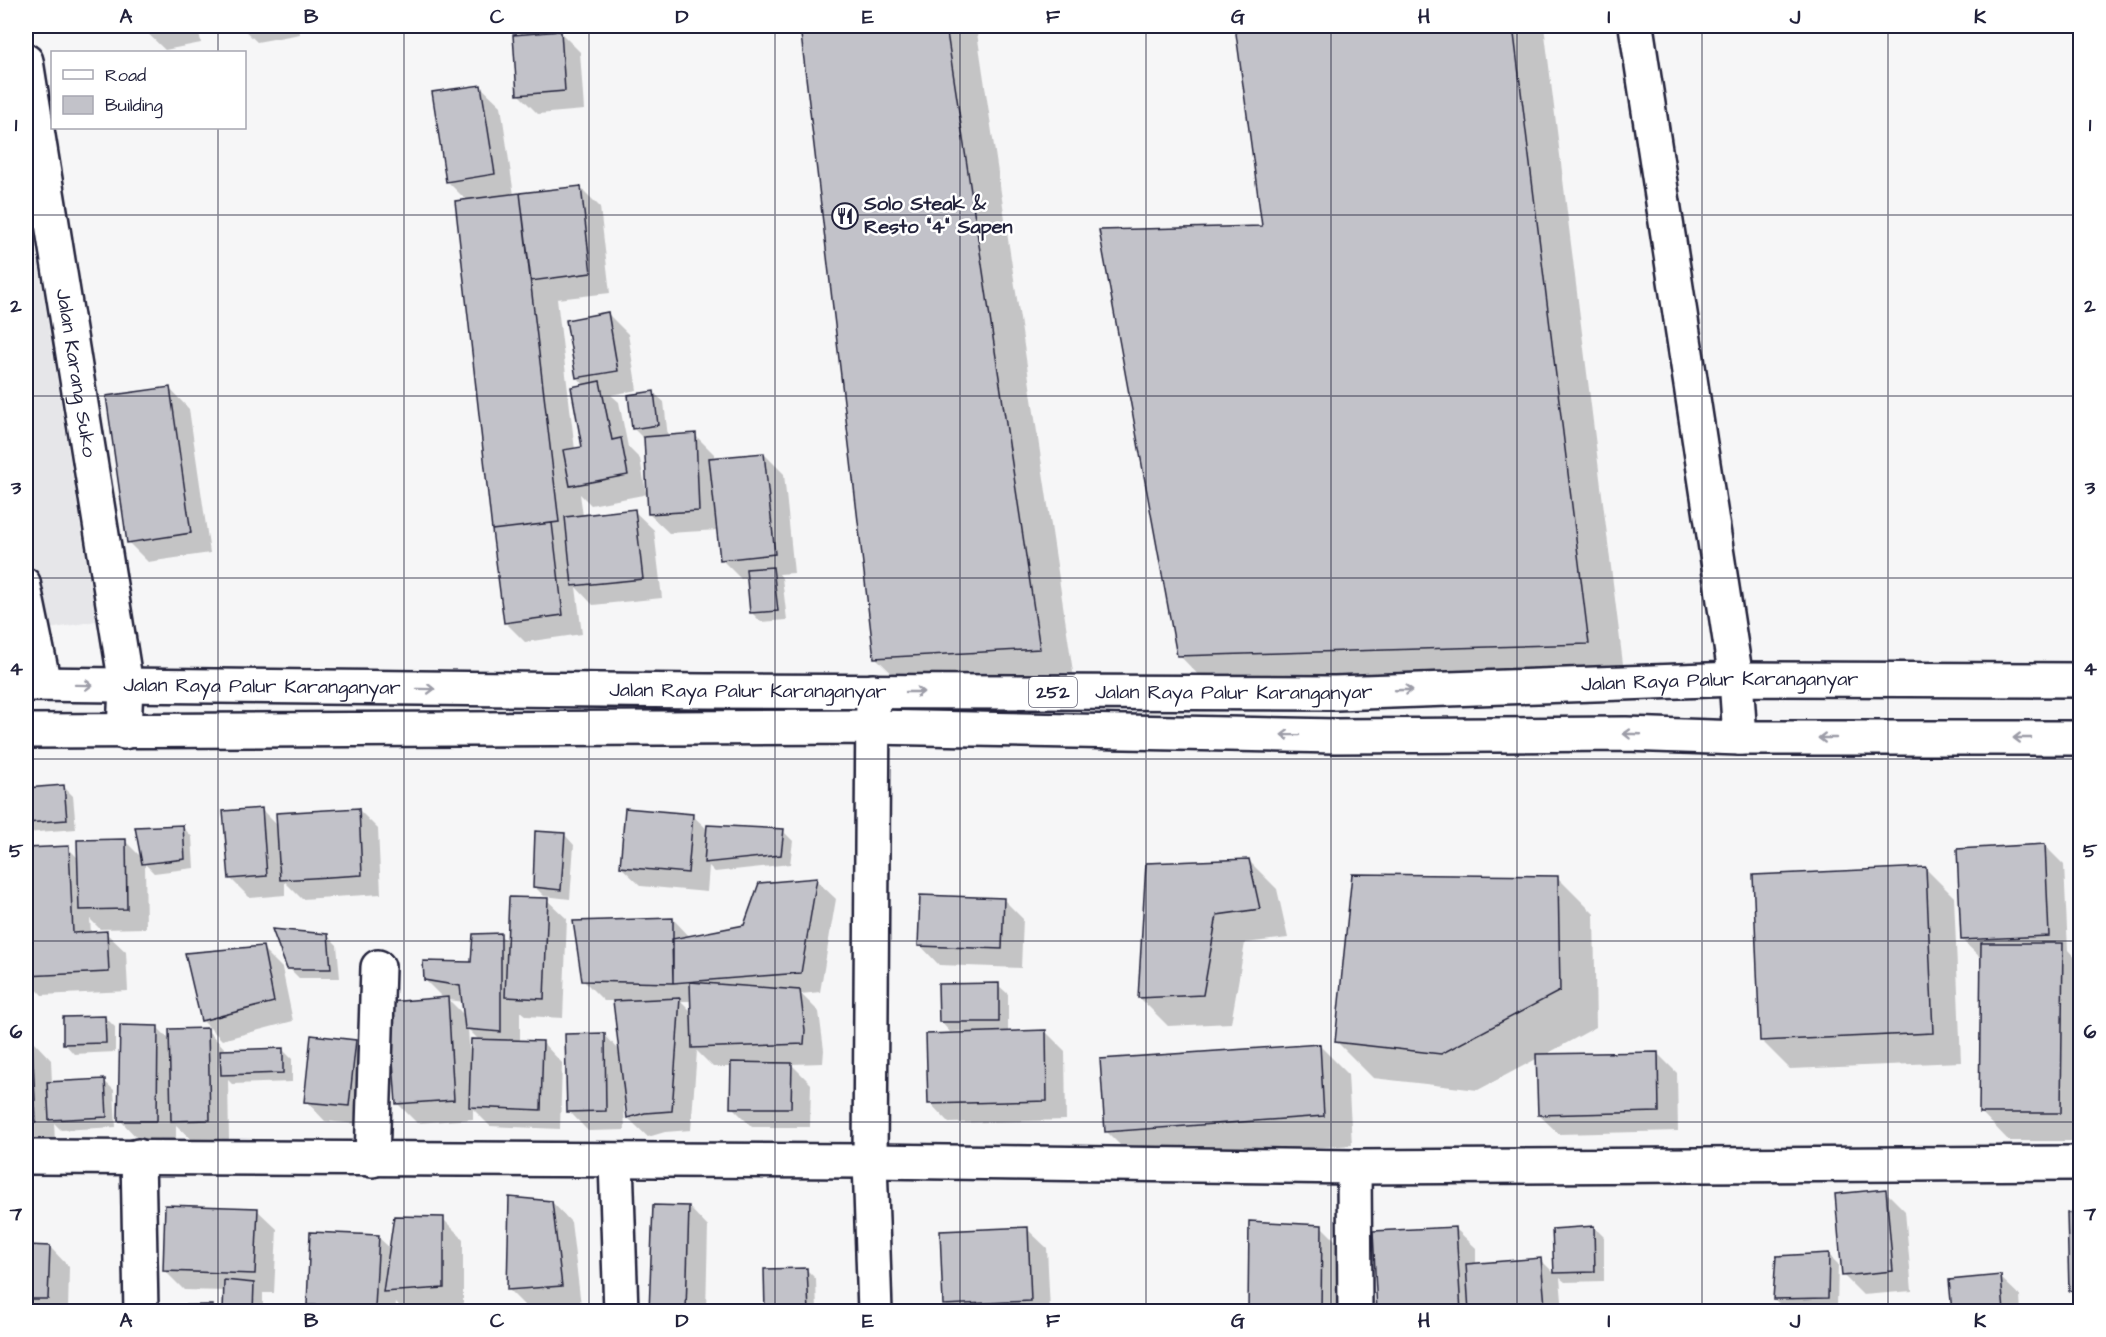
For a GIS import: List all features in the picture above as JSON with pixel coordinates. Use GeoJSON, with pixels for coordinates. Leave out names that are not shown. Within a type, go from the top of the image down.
{"type":"FeatureCollection","features":[{"type":"Feature","properties":{"kind":"street"},"geometry":{"type":"LineString","coordinates":[[1636,26],[1736,679],[1740,738]]}},
{"type":"Feature","properties":{"kind":"street","name":"Jalan Karang Suko"},"geometry":{"type":"LineString","coordinates":[[26,61],[126,685],[124,732]]}},
{"type":"Feature","properties":{"kind":"street","name":"Jalan Raya Palur Karanganyar"},"geometry":{"type":"LineString","coordinates":[[36,684],[1335,693],[1736,679],[2080,680]]}},
{"type":"Feature","properties":{"kind":"street"},"geometry":{"type":"LineString","coordinates":[[873,691],[870,1161],[875,1311]]}},
{"type":"Feature","properties":{"kind":"street"},"geometry":{"type":"LineString","coordinates":[[1335,693],[1335,736]]}},
{"type":"Feature","properties":{"kind":"street","name":"Jalan Raya Palur Karanganyar"},"geometry":{"type":"LineString","coordinates":[[26,731],[872,727],[1335,736],[1626,734],[1740,738],[2080,738]]}},
{"type":"Feature","properties":{"kind":"street"},"geometry":{"type":"LineString","coordinates":[[372,1160],[378,967]]}},
{"type":"Feature","properties":{"kind":"street"},"geometry":{"type":"LineString","coordinates":[[138,1156],[141,1311]]}},
{"type":"Feature","properties":{"kind":"street"},"geometry":{"type":"LineString","coordinates":[[26,1157],[870,1161],[1354,1167],[2080,1162]]}},
{"type":"Feature","properties":{"kind":"street"},"geometry":{"type":"LineString","coordinates":[[616,1161],[621,1311]]}},
{"type":"Feature","properties":{"kind":"street"},"geometry":{"type":"LineString","coordinates":[[1354,1167],[1354,1311]]}},
{"type":"Feature","properties":{"kind":"lane"},"geometry":{"type":"LineString","coordinates":[[26,582],[36,684]]}},
{"type":"Feature","properties":{"kind":"shaded area"},"geometry":{"type":"Polygon","coordinates":[[[26,186],[96,621],[26,633],[26,186]]]}},
{"type":"Feature","properties":{"kind":"building"},"geometry":{"type":"Polygon","coordinates":[[[800,26],[946,26],[1040,649],[874,658],[800,26]]]}},
{"type":"Feature","properties":{"kind":"building"},"geometry":{"type":"Polygon","coordinates":[[[1235,26],[1513,26],[1589,644],[1177,656],[1099,230],[1262,226],[1235,26]]]}},
{"type":"Feature","properties":{"kind":"building"},"geometry":{"type":"Polygon","coordinates":[[[561,31],[565,91],[517,95],[513,35],[561,31]]]}},
{"type":"Feature","properties":{"kind":"building"},"geometry":{"type":"Polygon","coordinates":[[[481,85],[495,174],[446,182],[432,92],[481,85]]]}},
{"type":"Feature","properties":{"kind":"building"},"geometry":{"type":"Polygon","coordinates":[[[581,186],[591,273],[531,281],[520,193],[581,186]]]}},
{"type":"Feature","properties":{"kind":"building"},"geometry":{"type":"Polygon","coordinates":[[[520,193],[559,522],[492,530],[455,201],[520,193]]]}},
{"type":"Feature","properties":{"kind":"building"},"geometry":{"type":"Polygon","coordinates":[[[608,312],[618,371],[576,378],[566,320],[608,312]]]}},
{"type":"Feature","properties":{"kind":"building"},"geometry":{"type":"Polygon","coordinates":[[[600,381],[612,440],[621,438],[628,475],[570,486],[563,450],[582,447],[571,387],[600,381]]]}},
{"type":"Feature","properties":{"kind":"building"},"geometry":{"type":"Polygon","coordinates":[[[170,387],[191,533],[127,543],[106,396],[170,387]]]}},
{"type":"Feature","properties":{"kind":"building"},"geometry":{"type":"Polygon","coordinates":[[[654,391],[658,425],[632,429],[628,395],[654,391]]]}},
{"type":"Feature","properties":{"kind":"building"},"geometry":{"type":"Polygon","coordinates":[[[696,433],[699,511],[648,514],[644,437],[696,433]]]}},
{"type":"Feature","properties":{"kind":"building"},"geometry":{"type":"Polygon","coordinates":[[[764,453],[775,554],[720,560],[709,458],[764,453]]]}},
{"type":"Feature","properties":{"kind":"building"},"geometry":{"type":"Polygon","coordinates":[[[635,509],[643,579],[572,586],[565,517],[635,509]]]}},
{"type":"Feature","properties":{"kind":"building"},"geometry":{"type":"Polygon","coordinates":[[[552,523],[563,615],[504,623],[492,530],[552,523]]]}},
{"type":"Feature","properties":{"kind":"building"},"geometry":{"type":"Polygon","coordinates":[[[773,567],[778,611],[750,613],[746,569],[773,567]]]}},
{"type":"Feature","properties":{"kind":"building"},"geometry":{"type":"Polygon","coordinates":[[[64,785],[67,820],[26,823],[26,788],[64,785]]]}},
{"type":"Feature","properties":{"kind":"building"},"geometry":{"type":"Polygon","coordinates":[[[262,808],[267,876],[229,879],[223,811],[262,808]]]}},
{"type":"Feature","properties":{"kind":"building"},"geometry":{"type":"Polygon","coordinates":[[[359,808],[362,875],[280,880],[276,813],[359,808]]]}},
{"type":"Feature","properties":{"kind":"building"},"geometry":{"type":"Polygon","coordinates":[[[625,808],[693,814],[688,873],[620,867],[625,808]]]}},
{"type":"Feature","properties":{"kind":"building"},"geometry":{"type":"Polygon","coordinates":[[[183,825],[185,859],[142,864],[135,827],[183,825]]]}},
{"type":"Feature","properties":{"kind":"building"},"geometry":{"type":"Polygon","coordinates":[[[707,825],[784,829],[781,855],[704,863],[707,825]]]}},
{"type":"Feature","properties":{"kind":"building"},"geometry":{"type":"Polygon","coordinates":[[[535,831],[565,833],[561,890],[533,887],[535,831]]]}},
{"type":"Feature","properties":{"kind":"building"},"geometry":{"type":"Polygon","coordinates":[[[126,839],[127,909],[79,910],[77,840],[126,839]]]}},
{"type":"Feature","properties":{"kind":"building"},"geometry":{"type":"Polygon","coordinates":[[[2045,844],[2049,936],[1961,940],[1957,849],[2045,844]]]}},
{"type":"Feature","properties":{"kind":"building"},"geometry":{"type":"Polygon","coordinates":[[[69,846],[73,933],[107,931],[109,972],[26,976],[26,848],[69,846]]]}},
{"type":"Feature","properties":{"kind":"building"},"geometry":{"type":"Polygon","coordinates":[[[1249,859],[1260,909],[1217,915],[1203,995],[1138,998],[1146,863],[1249,859]]]}},
{"type":"Feature","properties":{"kind":"building"},"geometry":{"type":"Polygon","coordinates":[[[1926,867],[1933,1033],[1760,1041],[1753,875],[1926,867]]]}},
{"type":"Feature","properties":{"kind":"building"},"geometry":{"type":"Polygon","coordinates":[[[1352,874],[1558,876],[1560,991],[1441,1054],[1335,1042],[1352,874]]]}},
{"type":"Feature","properties":{"kind":"building"},"geometry":{"type":"Polygon","coordinates":[[[817,878],[801,973],[673,983],[672,939],[744,925],[759,883],[817,878]]]}},
{"type":"Feature","properties":{"kind":"building"},"geometry":{"type":"Polygon","coordinates":[[[920,895],[1004,898],[1002,949],[918,946],[920,895]]]}},
{"type":"Feature","properties":{"kind":"building"},"geometry":{"type":"Polygon","coordinates":[[[509,897],[548,898],[544,999],[505,997],[509,897]]]}},
{"type":"Feature","properties":{"kind":"building"},"geometry":{"type":"Polygon","coordinates":[[[673,918],[673,983],[582,981],[573,921],[673,918]]]}},
{"type":"Feature","properties":{"kind":"building"},"geometry":{"type":"Polygon","coordinates":[[[272,929],[328,934],[331,969],[287,969],[272,929]]]}},
{"type":"Feature","properties":{"kind":"building"},"geometry":{"type":"Polygon","coordinates":[[[501,933],[501,1032],[465,1029],[460,986],[424,980],[423,961],[471,962],[473,934],[501,933]]]}},
{"type":"Feature","properties":{"kind":"building"},"geometry":{"type":"Polygon","coordinates":[[[1981,943],[2063,943],[2061,1113],[1979,1113],[1981,943]]]}},
{"type":"Feature","properties":{"kind":"building"},"geometry":{"type":"Polygon","coordinates":[[[263,946],[274,1002],[201,1021],[185,953],[263,946]]]}},
{"type":"Feature","properties":{"kind":"building"},"geometry":{"type":"Polygon","coordinates":[[[690,982],[800,990],[805,1030],[804,1044],[692,1048],[690,982]]]}},
{"type":"Feature","properties":{"kind":"building"},"geometry":{"type":"Polygon","coordinates":[[[999,983],[999,1022],[939,1022],[938,984],[999,983]]]}},
{"type":"Feature","properties":{"kind":"building"},"geometry":{"type":"Polygon","coordinates":[[[448,997],[454,1100],[396,1104],[389,1002],[448,997]]]}},
{"type":"Feature","properties":{"kind":"building"},"geometry":{"type":"Polygon","coordinates":[[[680,998],[672,1111],[645,1113],[627,1118],[613,1001],[680,998]]]}},
{"type":"Feature","properties":{"kind":"building"},"geometry":{"type":"Polygon","coordinates":[[[105,1016],[106,1043],[63,1044],[63,1017],[105,1016]]]}},
{"type":"Feature","properties":{"kind":"building"},"geometry":{"type":"Polygon","coordinates":[[[120,1025],[158,1026],[157,1121],[118,1121],[120,1025]]]}},
{"type":"Feature","properties":{"kind":"building"},"geometry":{"type":"Polygon","coordinates":[[[208,1028],[210,1120],[171,1121],[169,1029],[208,1028]]]}},
{"type":"Feature","properties":{"kind":"building"},"geometry":{"type":"Polygon","coordinates":[[[1046,1030],[1047,1101],[928,1104],[926,1034],[1046,1030]]]}},
{"type":"Feature","properties":{"kind":"building"},"geometry":{"type":"Polygon","coordinates":[[[605,1033],[606,1111],[567,1112],[565,1034],[605,1033]]]}},
{"type":"Feature","properties":{"kind":"building"},"geometry":{"type":"Polygon","coordinates":[[[311,1035],[356,1040],[349,1106],[304,1102],[311,1035]]]}},
{"type":"Feature","properties":{"kind":"building"},"geometry":{"type":"Polygon","coordinates":[[[26,1039],[32,1039],[36,1122],[26,1122],[26,1039]]]}},
{"type":"Feature","properties":{"kind":"building"},"geometry":{"type":"Polygon","coordinates":[[[471,1039],[543,1041],[541,1110],[469,1107],[471,1039]]]}},
{"type":"Feature","properties":{"kind":"building"},"geometry":{"type":"Polygon","coordinates":[[[1320,1044],[1324,1116],[1105,1132],[1100,1059],[1320,1044]]]}},
{"type":"Feature","properties":{"kind":"building"},"geometry":{"type":"Polygon","coordinates":[[[283,1048],[283,1073],[221,1075],[220,1050],[283,1048]]]}},
{"type":"Feature","properties":{"kind":"building"},"geometry":{"type":"Polygon","coordinates":[[[1658,1052],[1659,1112],[1538,1115],[1536,1054],[1658,1052]]]}},
{"type":"Feature","properties":{"kind":"building"},"geometry":{"type":"Polygon","coordinates":[[[731,1062],[792,1063],[791,1108],[730,1108],[731,1062]]]}},
{"type":"Feature","properties":{"kind":"building"},"geometry":{"type":"Polygon","coordinates":[[[105,1079],[107,1117],[49,1120],[47,1082],[105,1079]]]}},
{"type":"Feature","properties":{"kind":"building"},"geometry":{"type":"Polygon","coordinates":[[[1886,1189],[1893,1271],[1842,1276],[1835,1194],[1886,1189]]]}},
{"type":"Feature","properties":{"kind":"building"},"geometry":{"type":"Polygon","coordinates":[[[509,1197],[552,1201],[562,1286],[507,1290],[509,1197]]]}},
{"type":"Feature","properties":{"kind":"building"},"geometry":{"type":"Polygon","coordinates":[[[165,1205],[258,1208],[255,1274],[163,1271],[165,1205]]]}},
{"type":"Feature","properties":{"kind":"building"},"geometry":{"type":"Polygon","coordinates":[[[653,1205],[689,1206],[686,1312],[649,1312],[653,1205]]]}},
{"type":"Feature","properties":{"kind":"building"},"geometry":{"type":"Polygon","coordinates":[[[2080,1212],[2080,1289],[2069,1291],[2067,1213],[2080,1212]]]}},
{"type":"Feature","properties":{"kind":"building"},"geometry":{"type":"Polygon","coordinates":[[[394,1216],[444,1217],[444,1288],[383,1292],[394,1216]]]}},
{"type":"Feature","properties":{"kind":"building"},"geometry":{"type":"Polygon","coordinates":[[[1249,1221],[1322,1225],[1321,1312],[1248,1312],[1249,1221]]]}},
{"type":"Feature","properties":{"kind":"building"},"geometry":{"type":"Polygon","coordinates":[[[1594,1226],[1595,1272],[1554,1273],[1552,1229],[1594,1226]]]}},
{"type":"Feature","properties":{"kind":"building"},"geometry":{"type":"Polygon","coordinates":[[[1028,1227],[1031,1301],[943,1305],[940,1231],[1028,1227]]]}},
{"type":"Feature","properties":{"kind":"building"},"geometry":{"type":"Polygon","coordinates":[[[1456,1227],[1461,1312],[1377,1312],[1373,1231],[1456,1227]]]}},
{"type":"Feature","properties":{"kind":"building"},"geometry":{"type":"Polygon","coordinates":[[[310,1232],[379,1235],[375,1308],[307,1305],[310,1232]]]}},
{"type":"Feature","properties":{"kind":"building"},"geometry":{"type":"Polygon","coordinates":[[[26,1245],[50,1246],[48,1299],[26,1299],[26,1245]]]}},
{"type":"Feature","properties":{"kind":"building"},"geometry":{"type":"Polygon","coordinates":[[[1829,1253],[1828,1298],[1773,1299],[1776,1256],[1829,1253]]]}},
{"type":"Feature","properties":{"kind":"building"},"geometry":{"type":"Polygon","coordinates":[[[1541,1258],[1545,1306],[1469,1312],[1466,1264],[1541,1258]]]}},
{"type":"Feature","properties":{"kind":"building"},"geometry":{"type":"Polygon","coordinates":[[[807,1268],[809,1312],[765,1312],[764,1269],[807,1268]]]}},
{"type":"Feature","properties":{"kind":"building"},"geometry":{"type":"Polygon","coordinates":[[[2001,1275],[2004,1312],[1952,1312],[1949,1280],[2001,1275]]]}},
{"type":"Feature","properties":{"kind":"building"},"geometry":{"type":"Polygon","coordinates":[[[224,1280],[254,1283],[253,1312],[223,1312],[224,1280]]]}},
{"type":"Feature","properties":{"kind":"building"},"geometry":{"type":"Polygon","coordinates":[[[213,1305],[213,1312],[147,1312],[147,1306],[213,1305]]]}},
{"type":"Feature","properties":{"kind":"place","name":"Solo Steak & Resto \"4\" Sapen"},"geometry":{"type":"Point","coordinates":[845,216]}}]}
